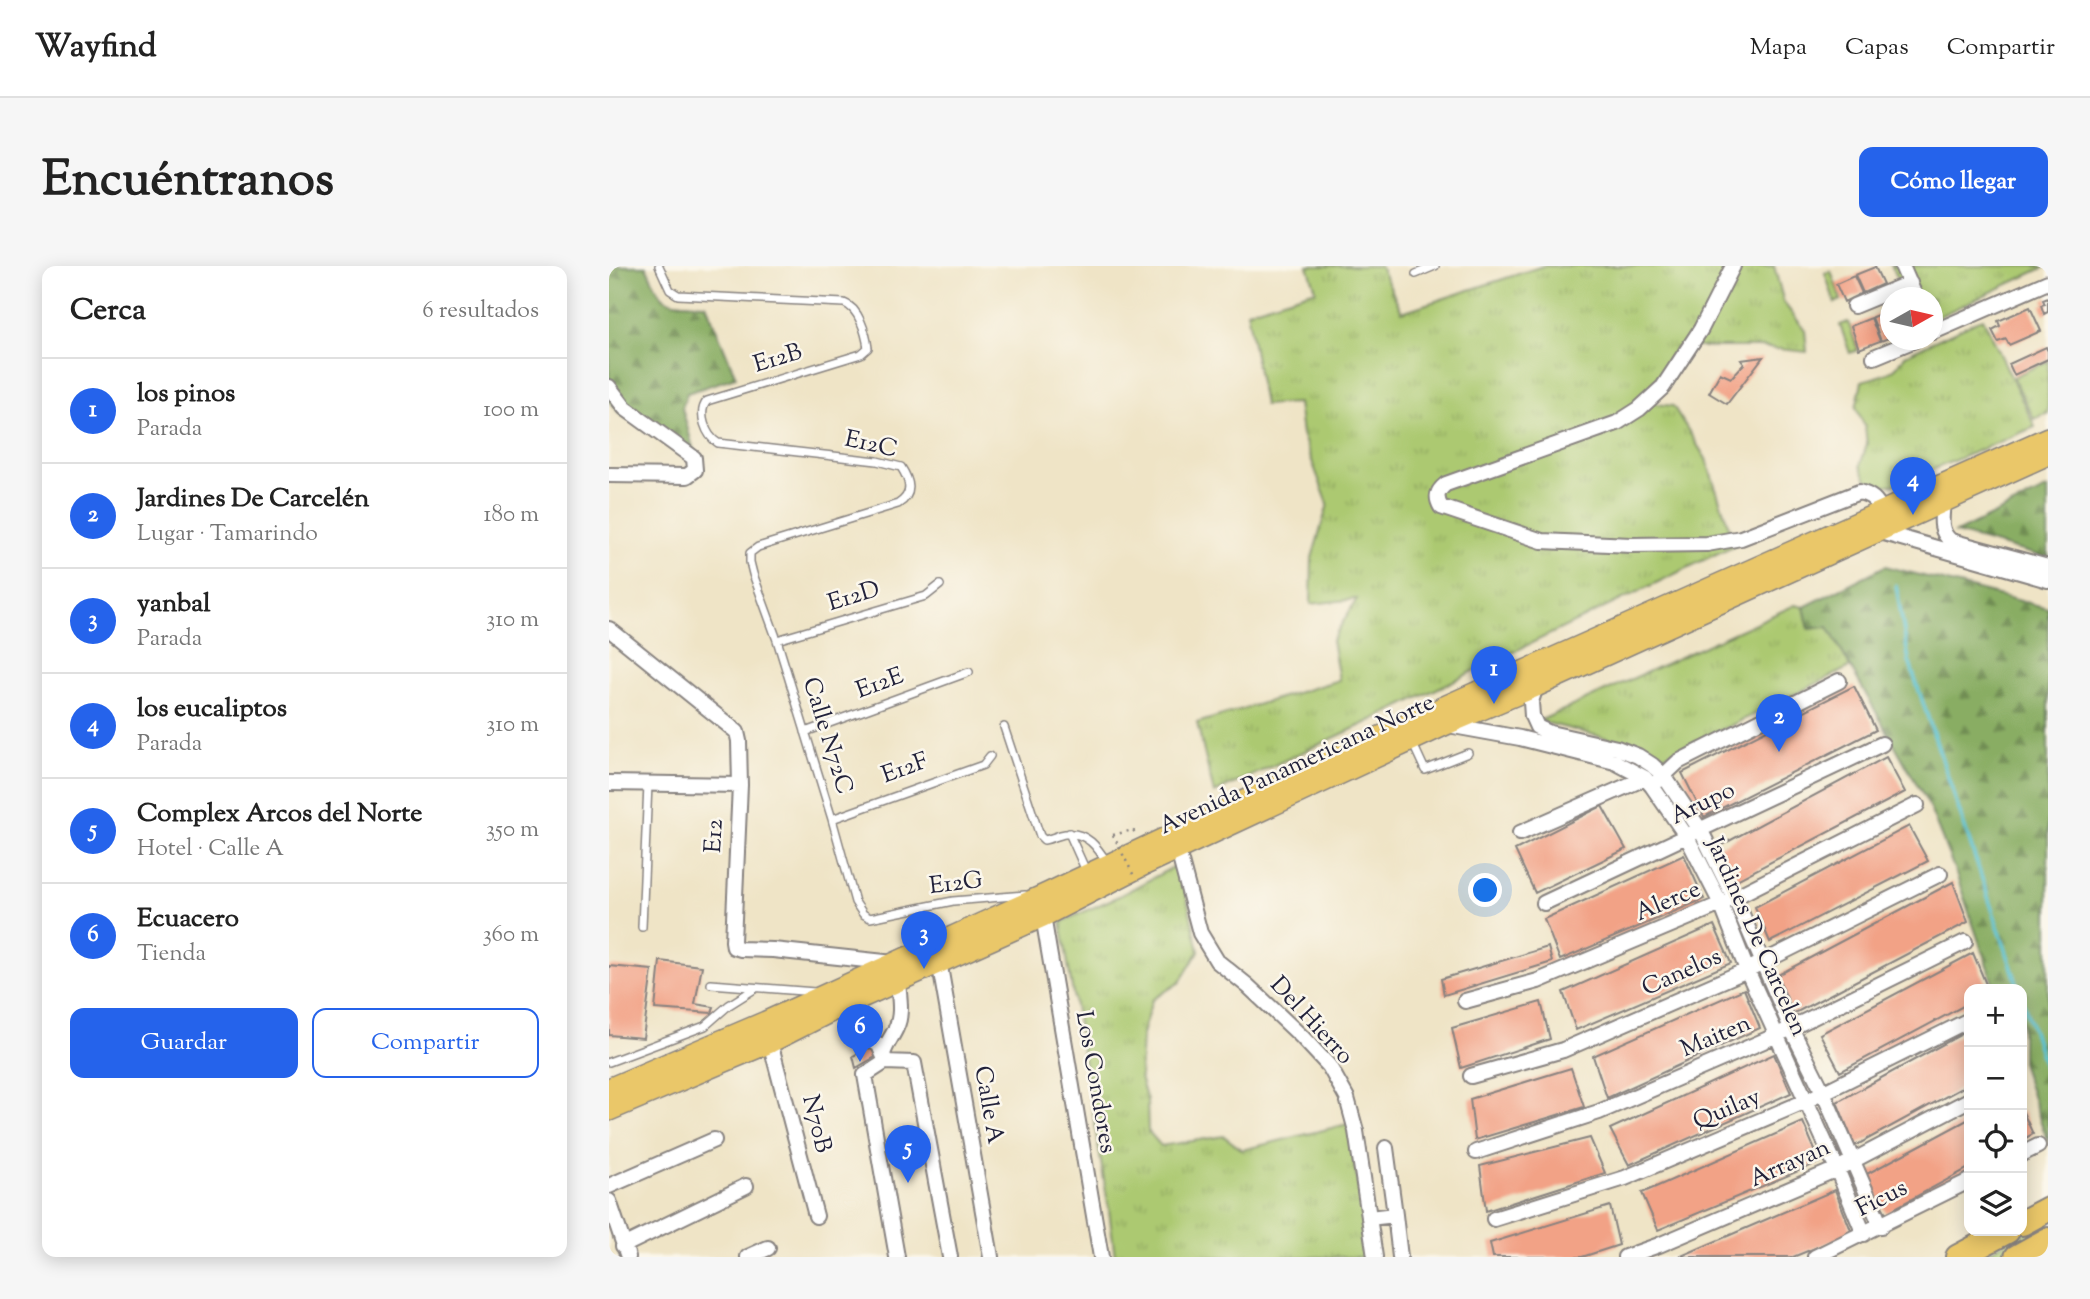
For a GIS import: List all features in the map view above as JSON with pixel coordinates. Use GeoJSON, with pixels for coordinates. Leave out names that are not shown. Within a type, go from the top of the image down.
{"type":"FeatureCollection","features":[{"type":"Feature","properties":{"kind":"highway"},"geometry":{"type":"LineString","coordinates":[[2027,1220],[2048,1209]]}},
{"type":"Feature","properties":{"kind":"highway"},"geometry":{"type":"LineString","coordinates":[[1958,1257],[1998,1236]]}},
{"type":"Feature","properties":{"kind":"highway"},"geometry":{"type":"LineString","coordinates":[[2017,1257],[2048,1240]]}},
{"type":"Feature","properties":{"kind":"main road","name":"Avenida Panamericana Norte"},"geometry":{"type":"LineString","coordinates":[[609,1089],[766,1022],[832,1000],[896,972],[1108,865],[1176,842],[1536,686],[2048,438]]}},
{"type":"Feature","properties":{"kind":"main road","name":"Avenida Panamericana Norte"},"geometry":{"type":"LineString","coordinates":[[896,972],[939,961],[1043,916],[1133,870],[1176,842],[1442,708],[1879,521],[1943,502],[2048,454]]}},
{"type":"Feature","properties":{"kind":"main road","name":"Avenida Panamericana Norte"},"geometry":{"type":"LineString","coordinates":[[609,1110],[770,1042],[832,1000]]}},
{"type":"Feature","properties":{"kind":"street"},"geometry":{"type":"LineString","coordinates":[[1733,266],[1701,329],[1663,387],[1639,409],[1617,423],[1446,484],[1437,495],[1441,507],[1542,541],[1631,545],[1706,544],[1741,538],[1859,492],[1875,499],[1879,521],[2048,580]]}},
{"type":"Feature","properties":{"kind":"street"},"geometry":{"type":"LineString","coordinates":[[1902,266],[1911,287]]}},
{"type":"Feature","properties":{"kind":"street"},"geometry":{"type":"LineString","coordinates":[[1943,326],[2048,282]]}},
{"type":"Feature","properties":{"kind":"street"},"geometry":{"type":"LineString","coordinates":[[1854,306],[1910,284]]}},
{"type":"Feature","properties":{"kind":"street"},"geometry":{"type":"LineString","coordinates":[[1874,357],[1891,350]]}},
{"type":"Feature","properties":{"kind":"street"},"geometry":{"type":"LineString","coordinates":[[609,387],[625,408],[694,458],[695,470],[687,476],[609,475]]}},
{"type":"Feature","properties":{"kind":"street"},"geometry":{"type":"LineString","coordinates":[[1943,502],[1942,529],[1951,541],[2048,567]]}},
{"type":"Feature","properties":{"kind":"street","name":"E12"},"geometry":{"type":"LineString","coordinates":[[609,629],[737,732],[740,785],[734,947],[773,950],[896,972]]}},
{"type":"Feature","properties":{"kind":"street"},"geometry":{"type":"LineString","coordinates":[[1520,833],[1664,776],[1678,762],[1839,681]]}},
{"type":"Feature","properties":{"kind":"street","name":"Jardines De Carcelen"},"geometry":{"type":"LineString","coordinates":[[1536,686],[1531,702],[1532,716],[1537,727],[1550,733],[1617,748],[1638,756],[1664,776],[1701,831],[1728,901],[1747,970],[1864,1234]]}},
{"type":"Feature","properties":{"kind":"street","name":"Jardines De Carcelen"},"geometry":{"type":"LineString","coordinates":[[1446,724],[1520,738],[1615,762],[1648,782],[1728,901],[1763,962],[1881,1226]]}},
{"type":"Feature","properties":{"kind":"street","name":"Arupo"},"geometry":{"type":"LineString","coordinates":[[1544,903],[1882,744]]}},
{"type":"Feature","properties":{"kind":"street"},"geometry":{"type":"LineString","coordinates":[[609,783],[740,785]]}},
{"type":"Feature","properties":{"kind":"street","name":"Alerce"},"geometry":{"type":"LineString","coordinates":[[1465,1001],[1538,981],[1728,901],[1917,805]]}},
{"type":"Feature","properties":{"kind":"street","name":"Del Hierro"},"geometry":{"type":"LineString","coordinates":[[1176,842],[1200,933],[1217,961],[1302,1037],[1329,1066],[1347,1098],[1356,1130],[1375,1257]]}},
{"type":"Feature","properties":{"kind":"street","name":"Canelos"},"geometry":{"type":"LineString","coordinates":[[1471,1076],[1563,1050],[1747,970],[1940,874]]}},
{"type":"Feature","properties":{"kind":"street","name":"Los Condores"},"geometry":{"type":"LineString","coordinates":[[1043,916],[1101,1257]]}},
{"type":"Feature","properties":{"kind":"street","name":"Maiten"},"geometry":{"type":"LineString","coordinates":[[1476,1153],[1599,1112],[1791,1028],[1965,942]]}},
{"type":"Feature","properties":{"kind":"street","name":"Calle A"},"geometry":{"type":"LineString","coordinates":[[939,961],[991,1257]]}},
{"type":"Feature","properties":{"kind":"street"},"geometry":{"type":"LineString","coordinates":[[896,972],[901,1013],[897,1028],[886,1044],[884,1058],[865,1074],[897,1257]]}},
{"type":"Feature","properties":{"kind":"street"},"geometry":{"type":"LineString","coordinates":[[832,1000],[855,1030],[879,1045],[884,1058]]}},
{"type":"Feature","properties":{"kind":"street","name":"Quilay"},"geometry":{"type":"LineString","coordinates":[[1494,1219],[1625,1178],[1806,1101],[1964,1022]]}},
{"type":"Feature","properties":{"kind":"street","name":"N70B"},"geometry":{"type":"LineString","coordinates":[[770,1042],[816,1216]]}},
{"type":"Feature","properties":{"kind":"street"},"geometry":{"type":"LineString","coordinates":[[884,1058],[914,1063],[950,1257]]}},
{"type":"Feature","properties":{"kind":"street","name":"Arrayan"},"geometry":{"type":"LineString","coordinates":[[1625,1257],[1837,1169],[1964,1103]]}},
{"type":"Feature","properties":{"kind":"street"},"geometry":{"type":"LineString","coordinates":[[609,1186],[714,1140]]}},
{"type":"Feature","properties":{"kind":"street"},"geometry":{"type":"LineString","coordinates":[[2027,1152],[2038,1146]]}},
{"type":"Feature","properties":{"kind":"street"},"geometry":{"type":"LineString","coordinates":[[1387,1148],[1400,1257]]}},
{"type":"Feature","properties":{"kind":"street","name":"Ficus"},"geometry":{"type":"LineString","coordinates":[[1815,1257],[1964,1184]]}},
{"type":"Feature","properties":{"kind":"street"},"geometry":{"type":"LineString","coordinates":[[609,1201],[625,1251],[746,1186]]}},
{"type":"Feature","properties":{"kind":"street"},"geometry":{"type":"LineString","coordinates":[[1369,1217],[1395,1215]]}},
{"type":"Feature","properties":{"kind":"street"},"geometry":{"type":"LineString","coordinates":[[748,1257],[768,1248]]}},
{"type":"Feature","properties":{"kind":"lane","name":"E12B"},"geometry":{"type":"LineString","coordinates":[[659,266],[670,290],[678,295],[851,305],[867,341],[868,348],[861,354],[707,401]]}},
{"type":"Feature","properties":{"kind":"lane"},"geometry":{"type":"LineString","coordinates":[[1416,274],[1435,266]]}},
{"type":"Feature","properties":{"kind":"lane","name":"E12C"},"geometry":{"type":"LineString","coordinates":[[707,401],[701,414],[711,439],[718,443],[877,461],[901,467],[909,479],[910,492],[906,500],[758,547],[750,553],[750,562]]}},
{"type":"Feature","properties":{"kind":"lane","name":"Calle N72C"},"geometry":{"type":"LineString","coordinates":[[750,562],[777,640],[855,902],[863,914],[870,918]]}},
{"type":"Feature","properties":{"kind":"lane","name":"E12D"},"geometry":{"type":"LineString","coordinates":[[777,640],[926,596],[940,585]]}},
{"type":"Feature","properties":{"kind":"lane","name":"E12E"},"geometry":{"type":"LineString","coordinates":[[805,732],[969,672]]}},
{"type":"Feature","properties":{"kind":"lane"},"geometry":{"type":"LineString","coordinates":[[1004,727],[1040,836],[1044,839],[1069,834],[1081,836],[1092,842],[1108,865]]}},
{"type":"Feature","properties":{"kind":"lane"},"geometry":{"type":"LineString","coordinates":[[1411,740],[1425,769],[1468,753]]}},
{"type":"Feature","properties":{"kind":"lane","name":"E12F"},"geometry":{"type":"LineString","coordinates":[[832,820],[983,765],[990,756]]}},
{"type":"Feature","properties":{"kind":"lane"},"geometry":{"type":"LineString","coordinates":[[642,927],[648,784]]}},
{"type":"Feature","properties":{"kind":"lane"},"geometry":{"type":"LineString","coordinates":[[1069,834],[1087,875]]}},
{"type":"Feature","properties":{"kind":"lane","name":"E12G"},"geometry":{"type":"LineString","coordinates":[[870,918],[953,901],[1047,894]]}},
{"type":"Feature","properties":{"kind":"lane"},"geometry":{"type":"LineString","coordinates":[[712,984],[832,1000]]}},
{"type":"Feature","properties":{"kind":"lane"},"geometry":{"type":"LineString","coordinates":[[609,1062],[705,1026],[729,1005],[756,988]]}},
{"type":"Feature","properties":{"kind":"path"},"geometry":{"type":"LineString","coordinates":[[1133,830],[1113,835],[1135,878]]}},
{"type":"Feature","properties":{"kind":"green space"},"geometry":{"type":"Polygon","coordinates":[[[609,266],[646,266],[657,289],[667,299],[673,302],[706,304],[736,377],[687,393],[682,408],[694,451],[621,415],[609,401],[609,266]]]}},
{"type":"Feature","properties":{"kind":"green space"},"geometry":{"type":"Polygon","coordinates":[[[1308,266],[1380,266],[1402,312],[1543,266],[1774,266],[1784,303],[1805,330],[1807,352],[1758,347],[1676,347],[1653,383],[1656,404],[1673,406],[1706,459],[1735,545],[1366,723],[1214,793],[1197,723],[1339,680],[1332,640],[1357,599],[1311,604],[1312,558],[1328,504],[1302,434],[1298,403],[1264,405],[1247,311],[1316,290],[1308,266]]]}},
{"type":"Feature","properties":{"kind":"green space"},"geometry":{"type":"Polygon","coordinates":[[[1891,266],[2047,266],[1943,314],[1943,287],[1903,287],[1891,266]]]}},
{"type":"Feature","properties":{"kind":"green space"},"geometry":{"type":"Polygon","coordinates":[[[1831,271],[1841,300],[1835,303],[1825,273],[1831,271]]]}},
{"type":"Feature","properties":{"kind":"green space"},"geometry":{"type":"Polygon","coordinates":[[[1983,318],[2035,427],[1898,484],[1871,487],[1860,466],[1867,444],[1865,427],[1856,408],[1862,381],[1887,373],[1897,367],[1905,355],[1916,350],[1943,350],[1943,337],[1983,318]]]}},
{"type":"Feature","properties":{"kind":"green space"},"geometry":{"type":"Polygon","coordinates":[[[1848,322],[1858,350],[1850,353],[1840,325],[1848,322]]]}},
{"type":"Feature","properties":{"kind":"green space"},"geometry":{"type":"Polygon","coordinates":[[[2048,361],[2048,413],[2034,419],[2013,377],[2048,361]]]}},
{"type":"Feature","properties":{"kind":"green space"},"geometry":{"type":"Polygon","coordinates":[[[2048,488],[2048,558],[1956,533],[2048,488]]]}},
{"type":"Feature","properties":{"kind":"green space"},"geometry":{"type":"Polygon","coordinates":[[[1885,566],[2048,608],[2048,1143],[2027,1081],[2027,984],[1993,984],[1955,871],[1928,804],[1828,627],[1809,629],[1804,607],[1885,566]]]}},
{"type":"Feature","properties":{"kind":"green space"},"geometry":{"type":"Polygon","coordinates":[[[1795,605],[1804,607],[1809,629],[1828,626],[1850,667],[1730,726],[1657,759],[1634,745],[1539,721],[1795,605]]]}},
{"type":"Feature","properties":{"kind":"green space"},"geometry":{"type":"Polygon","coordinates":[[[1179,864],[1199,951],[1180,982],[1152,1000],[1142,1034],[1140,1077],[1147,1101],[1148,1131],[1161,1146],[1224,1136],[1242,1150],[1348,1124],[1370,1257],[1115,1257],[1061,922],[1119,896],[1179,864]]]}},
{"type":"Feature","properties":{"kind":"green space"},"geometry":{"type":"Polygon","coordinates":[[[2048,1218],[2048,1227],[1994,1257],[1979,1257],[2016,1236],[2027,1236],[2027,1230],[2048,1218]]]}},
{"type":"Feature","properties":{"kind":"building"},"geometry":{"type":"Polygon","coordinates":[[[1875,267],[1883,284],[1863,293],[1855,275],[1875,267]]]}},
{"type":"Feature","properties":{"kind":"building"},"geometry":{"type":"Polygon","coordinates":[[[1854,276],[1862,293],[1844,302],[1836,284],[1854,276]]]}},
{"type":"Feature","properties":{"kind":"building"},"geometry":{"type":"Polygon","coordinates":[[[2048,298],[2048,312],[2044,314],[2041,305],[2045,304],[2043,300],[2048,298]]]}},
{"type":"Feature","properties":{"kind":"building"},"geometry":{"type":"Polygon","coordinates":[[[2030,307],[2041,331],[2009,345],[2006,339],[1998,342],[1992,330],[2000,326],[1998,321],[2030,307]]]}},
{"type":"Feature","properties":{"kind":"building"},"geometry":{"type":"Polygon","coordinates":[[[1880,314],[1880,338],[1872,317],[1880,314]]]}},
{"type":"Feature","properties":{"kind":"building"},"geometry":{"type":"Polygon","coordinates":[[[1871,318],[1880,341],[1859,349],[1851,326],[1871,318]]]}},
{"type":"Feature","properties":{"kind":"building"},"geometry":{"type":"Polygon","coordinates":[[[2046,347],[2048,359],[2014,375],[2009,364],[2046,347]]]}},
{"type":"Feature","properties":{"kind":"building"},"geometry":{"type":"Polygon","coordinates":[[[1763,357],[1727,404],[1709,393],[1720,373],[1731,378],[1744,364],[1741,360],[1763,357]]]}},
{"type":"Feature","properties":{"kind":"building"},"geometry":{"type":"Polygon","coordinates":[[[1854,686],[1876,730],[1704,817],[1682,773],[1854,686]]]}},
{"type":"Feature","properties":{"kind":"building"},"geometry":{"type":"Polygon","coordinates":[[[1886,757],[1905,792],[1733,882],[1716,848],[1886,757]]]}},
{"type":"Feature","properties":{"kind":"building"},"geometry":{"type":"Polygon","coordinates":[[[1602,806],[1626,849],[1535,893],[1515,850],[1602,806]]]}},
{"type":"Feature","properties":{"kind":"building"},"geometry":{"type":"Polygon","coordinates":[[[1909,826],[1928,861],[1770,942],[1755,907],[1909,826]]]}},
{"type":"Feature","properties":{"kind":"building"},"geometry":{"type":"Polygon","coordinates":[[[1684,855],[1704,899],[1560,960],[1544,919],[1684,855]]]}},
{"type":"Feature","properties":{"kind":"building"},"geometry":{"type":"Polygon","coordinates":[[[1953,882],[1968,922],[1793,1014],[1776,976],[1953,882]]]}},
{"type":"Feature","properties":{"kind":"building"},"geometry":{"type":"Polygon","coordinates":[[[1714,925],[1731,963],[1576,1030],[1563,992],[1714,925]]]}},
{"type":"Feature","properties":{"kind":"building"},"geometry":{"type":"Polygon","coordinates":[[[1548,947],[1552,962],[1444,995],[1441,979],[1548,947]]]}},
{"type":"Feature","properties":{"kind":"building"},"geometry":{"type":"Polygon","coordinates":[[[1973,953],[1986,984],[1964,984],[1964,1006],[1840,1072],[1820,1034],[1973,953]]]}},
{"type":"Feature","properties":{"kind":"building"},"geometry":{"type":"Polygon","coordinates":[[[660,961],[702,966],[695,1004],[714,1007],[712,1013],[655,1009],[660,961]]]}},
{"type":"Feature","properties":{"kind":"building"},"geometry":{"type":"Polygon","coordinates":[[[609,966],[652,970],[643,1038],[609,1035],[609,966]]]}},
{"type":"Feature","properties":{"kind":"building"},"geometry":{"type":"Polygon","coordinates":[[[1744,989],[1760,1028],[1607,1098],[1593,1056],[1744,989]]]}},
{"type":"Feature","properties":{"kind":"building"},"geometry":{"type":"Polygon","coordinates":[[[1541,1002],[1550,1039],[1461,1068],[1452,1028],[1541,1002]]]}},
{"type":"Feature","properties":{"kind":"building"},"geometry":{"type":"Polygon","coordinates":[[[1964,1033],[1964,1087],[1855,1146],[1837,1102],[1964,1033]]]}},
{"type":"Feature","properties":{"kind":"building"},"geometry":{"type":"Polygon","coordinates":[[[870,1047],[875,1057],[856,1068],[853,1056],[870,1047]]]}},
{"type":"Feature","properties":{"kind":"building"},"geometry":{"type":"Polygon","coordinates":[[[1774,1054],[1791,1093],[1629,1165],[1610,1129],[1774,1054]]]}},
{"type":"Feature","properties":{"kind":"building"},"geometry":{"type":"Polygon","coordinates":[[[1571,1068],[1584,1107],[1475,1140],[1470,1099],[1571,1068]]]}},
{"type":"Feature","properties":{"kind":"building"},"geometry":{"type":"Polygon","coordinates":[[[2027,1121],[2033,1134],[2027,1137],[2027,1121]]]}},
{"type":"Feature","properties":{"kind":"building"},"geometry":{"type":"Polygon","coordinates":[[[1803,1122],[1820,1162],[1658,1230],[1642,1193],[1803,1122]]]}},
{"type":"Feature","properties":{"kind":"building"},"geometry":{"type":"Polygon","coordinates":[[[1964,1122],[1964,1171],[1886,1213],[1865,1175],[1964,1122]]]}},
{"type":"Feature","properties":{"kind":"building"},"geometry":{"type":"Polygon","coordinates":[[[1590,1138],[1605,1173],[1486,1211],[1480,1166],[1590,1138]]]}},
{"type":"Feature","properties":{"kind":"building"},"geometry":{"type":"Polygon","coordinates":[[[1835,1190],[1852,1233],[1793,1257],[1679,1257],[1835,1190]]]}},
{"type":"Feature","properties":{"kind":"building"},"geometry":{"type":"Polygon","coordinates":[[[1610,1206],[1619,1245],[1582,1257],[1493,1257],[1490,1243],[1610,1206]]]}},
{"type":"Feature","properties":{"kind":"waterway"},"geometry":{"type":"LineString","coordinates":[[1896,585],[1909,661],[2017,984]]}},
{"type":"Feature","properties":{"kind":"waterway"},"geometry":{"type":"LineString","coordinates":[[2027,1013],[2048,1077]]}},
{"type":"Feature","properties":{"kind":"place","name":"los eucaliptos"},"geometry":{"type":"Point","coordinates":[1913,515]}},
{"type":"Feature","properties":{"kind":"place","name":"los pinos"},"geometry":{"type":"Point","coordinates":[1494,704]}},
{"type":"Feature","properties":{"kind":"place","name":"Jardines De Carcelén"},"geometry":{"type":"Point","coordinates":[1779,752]}},
{"type":"Feature","properties":{"kind":"place","name":"yanbal"},"geometry":{"type":"Point","coordinates":[924,969]}},
{"type":"Feature","properties":{"kind":"place","name":"Ecuacero"},"geometry":{"type":"Point","coordinates":[860,1062]}},
{"type":"Feature","properties":{"kind":"place","name":"Complex Arcos del Norte"},"geometry":{"type":"Point","coordinates":[908,1183]}}]}
